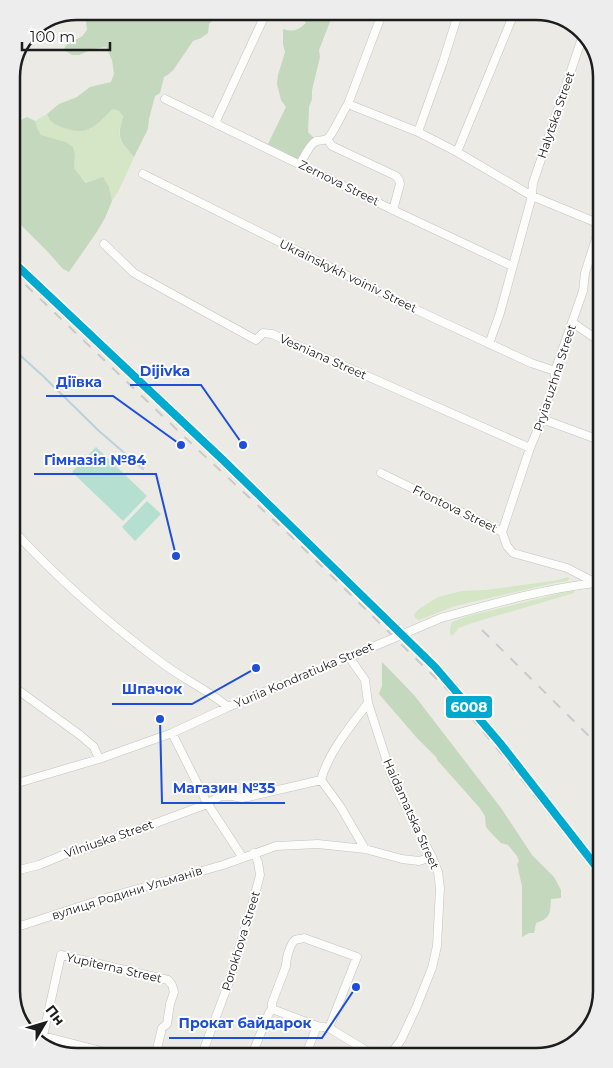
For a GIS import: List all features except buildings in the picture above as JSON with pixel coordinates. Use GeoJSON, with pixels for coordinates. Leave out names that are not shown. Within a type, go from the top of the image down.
{"type":"FeatureCollection","features":[{"type":"Feature","properties":{"kind":"street"},"geometry":{"type":"LineString","coordinates":[[215,123],[263,20]]}},
{"type":"Feature","properties":{"kind":"street"},"geometry":{"type":"LineString","coordinates":[[300,164],[315,142],[327,139],[331,135],[348,104],[380,20]]}},
{"type":"Feature","properties":{"kind":"street"},"geometry":{"type":"LineString","coordinates":[[418,132],[456,20]]}},
{"type":"Feature","properties":{"kind":"street"},"geometry":{"type":"LineString","coordinates":[[457,152],[511,20]]}},
{"type":"Feature","properties":{"kind":"street","name":"Halytska Street"},"geometry":{"type":"LineString","coordinates":[[490,344],[532,196],[533,183],[580,42]]}},
{"type":"Feature","properties":{"kind":"street","name":"Zernova Street"},"geometry":{"type":"LineString","coordinates":[[165,99],[512,266]]}},
{"type":"Feature","properties":{"kind":"street"},"geometry":{"type":"LineString","coordinates":[[348,104],[418,132],[457,152],[532,196],[593,221]]}},
{"type":"Feature","properties":{"kind":"street"},"geometry":{"type":"LineString","coordinates":[[327,139],[332,146],[396,176],[400,184],[393,210]]}},
{"type":"Feature","properties":{"kind":"street","name":"Ukrainskykh voiniv Street"},"geometry":{"type":"LineString","coordinates":[[143,174],[408,306],[531,363],[555,371]]}},
{"type":"Feature","properties":{"kind":"street","name":"Vesniana Street"},"geometry":{"type":"LineString","coordinates":[[104,244],[134,273],[256,340],[263,333],[272,334],[530,448]]}},
{"type":"Feature","properties":{"kind":"street","name":"Pryiaruzhna Street"},"geometry":{"type":"LineString","coordinates":[[502,532],[555,379],[555,371],[567,334],[573,323],[593,248]]}},
{"type":"Feature","properties":{"kind":"street"},"geometry":{"type":"LineString","coordinates":[[573,323],[593,336]]}},
{"type":"Feature","properties":{"kind":"street"},"geometry":{"type":"LineString","coordinates":[[542,418],[593,438]]}},
{"type":"Feature","properties":{"kind":"street","name":"Frontova Street"},"geometry":{"type":"LineString","coordinates":[[381,473],[502,532],[507,546],[514,553],[567,568],[593,581]]}},
{"type":"Feature","properties":{"kind":"street"},"geometry":{"type":"LineString","coordinates":[[20,539],[85,601],[163,664],[215,697],[228,708]]}},
{"type":"Feature","properties":{"kind":"street","name":"Yuriia Kondratiuka Street"},"geometry":{"type":"LineString","coordinates":[[20,782],[99,759],[172,733],[441,618],[511,599],[574,586],[593,585]]}},
{"type":"Feature","properties":{"kind":"street","name":"Haidamatska Street"},"geometry":{"type":"LineString","coordinates":[[349,657],[365,680],[368,703],[391,774],[432,857],[438,872],[440,888],[437,946],[432,968],[416,1008],[401,1040],[395,1048]]}},
{"type":"Feature","properties":{"kind":"street"},"geometry":{"type":"LineString","coordinates":[[20,692],[80,735],[94,747],[99,759]]}},
{"type":"Feature","properties":{"kind":"street"},"geometry":{"type":"LineString","coordinates":[[365,849],[340,806],[321,780],[323,770],[343,736],[368,703]]}},
{"type":"Feature","properties":{"kind":"street"},"geometry":{"type":"LineString","coordinates":[[172,733],[207,803],[243,858]]}},
{"type":"Feature","properties":{"kind":"street","name":"Vilniuska Street"},"geometry":{"type":"LineString","coordinates":[[20,870],[39,865],[64,854],[91,847],[202,806],[221,796],[242,798],[321,780]]}},
{"type":"Feature","properties":{"kind":"street","name":"вулиця Родини Ульманів"},"geometry":{"type":"LineString","coordinates":[[20,926],[109,897],[223,865],[276,846],[318,844],[365,849],[402,859],[419,861],[432,857]]}},
{"type":"Feature","properties":{"kind":"street","name":"Porokhova Street"},"geometry":{"type":"LineString","coordinates":[[204,1048],[241,947],[260,875],[254,853]]}},
{"type":"Feature","properties":{"kind":"street"},"geometry":{"type":"LineString","coordinates":[[255,1048],[269,1013],[272,1010],[272,1003],[286,966],[286,959],[292,943],[297,939],[304,938],[357,957],[329,1028]]}},
{"type":"Feature","properties":{"kind":"street","name":"Yupiterna Street"},"geometry":{"type":"LineString","coordinates":[[43,1036],[61,955],[168,980],[174,992],[167,1024],[162,1028],[157,1048]]}},
{"type":"Feature","properties":{"kind":"street"},"geometry":{"type":"LineString","coordinates":[[272,1010],[317,1026],[329,1028],[362,1048]]}},
{"type":"Feature","properties":{"kind":"street"},"geometry":{"type":"LineString","coordinates":[[308,1048],[317,1026]]}},
{"type":"Feature","properties":{"kind":"street"},"geometry":{"type":"LineString","coordinates":[[43,1036],[90,1048]]}},
{"type":"Feature","properties":{"kind":"green space"},"geometry":{"type":"Polygon","coordinates":[[[86,20],[213,20],[209,24],[208,33],[193,41],[174,69],[164,77],[160,93],[155,96],[148,129],[134,157],[121,139],[120,130],[123,116],[119,111],[113,109],[95,125],[78,131],[56,125],[47,114],[59,104],[77,97],[90,87],[111,82],[114,74],[112,60],[106,47],[93,49],[79,55],[72,55],[64,50],[69,42],[81,37],[87,30],[86,20]]]}},
{"type":"Feature","properties":{"kind":"green space"},"geometry":{"type":"Polygon","coordinates":[[[304,20],[331,20],[319,50],[320,57],[309,107],[308,132],[315,139],[298,160],[268,144],[286,107],[281,100],[277,84],[285,52],[283,29],[295,30],[306,23],[304,20]]]}},
{"type":"Feature","properties":{"kind":"green space"},"geometry":{"type":"Polygon","coordinates":[[[113,109],[119,111],[123,116],[119,135],[120,139],[134,157],[112,201],[109,187],[87,183],[74,168],[75,155],[66,142],[41,135],[35,121],[47,114],[48,118],[90,129],[113,109]]]}},
{"type":"Feature","properties":{"kind":"green space"},"geometry":{"type":"Polygon","coordinates":[[[27,117],[35,121],[41,135],[66,142],[73,147],[75,155],[74,168],[86,183],[103,177],[109,187],[112,201],[105,218],[69,272],[63,269],[20,224],[20,120],[27,117]]]}},
{"type":"Feature","properties":{"kind":"green space"},"geometry":{"type":"Polygon","coordinates":[[[96,447],[147,496],[123,521],[72,472],[96,447]]]}},
{"type":"Feature","properties":{"kind":"green space"},"geometry":{"type":"Polygon","coordinates":[[[147,501],[161,514],[135,541],[122,527],[147,501]]]}},
{"type":"Feature","properties":{"kind":"green space"},"geometry":{"type":"Polygon","coordinates":[[[567,577],[570,578],[567,581],[455,606],[419,620],[415,618],[414,614],[419,609],[438,597],[462,591],[486,590],[559,580],[567,577]]]}},
{"type":"Feature","properties":{"kind":"green space"},"geometry":{"type":"Polygon","coordinates":[[[574,590],[574,593],[472,623],[459,628],[452,636],[450,633],[452,622],[468,616],[574,590]]]}},
{"type":"Feature","properties":{"kind":"green space"},"geometry":{"type":"Polygon","coordinates":[[[382,662],[414,695],[501,808],[532,855],[554,877],[561,890],[561,898],[551,899],[549,914],[545,919],[536,923],[534,933],[529,933],[522,937],[522,886],[517,856],[508,845],[501,843],[486,827],[485,816],[479,807],[379,694],[382,686],[382,662]]]}},
{"type":"Feature","properties":{"kind":"waterway"},"geometry":{"type":"LineString","coordinates":[[20,355],[99,431],[143,469]]}},
{"type":"Feature","properties":{"kind":"railway"},"geometry":{"type":"LineString","coordinates":[[20,280],[295,540],[451,693],[593,869]]}},
{"type":"Feature","properties":{"kind":"railway"},"geometry":{"type":"LineString","coordinates":[[482,630],[593,740]]}},
{"type":"Feature","properties":{"kind":"transit line","name":"6008"},"geometry":{"type":"LineString","coordinates":[[20,268],[223,460],[435,667],[500,743],[593,862]]}},
{"type":"Feature","properties":{"kind":"place","name":"Діївка"},"geometry":{"type":"Point","coordinates":[181,445]}},
{"type":"Feature","properties":{"kind":"place","name":"Dijivka"},"geometry":{"type":"Point","coordinates":[243,445]}},
{"type":"Feature","properties":{"kind":"place","name":"Гімназія №84"},"geometry":{"type":"Point","coordinates":[176,556]}},
{"type":"Feature","properties":{"kind":"place","name":"Шпачок"},"geometry":{"type":"Point","coordinates":[256,668]}},
{"type":"Feature","properties":{"kind":"place","name":"Магазин №35"},"geometry":{"type":"Point","coordinates":[160,719]}},
{"type":"Feature","properties":{"kind":"place","name":"Прокат байдарок"},"geometry":{"type":"Point","coordinates":[356,987]}}]}
